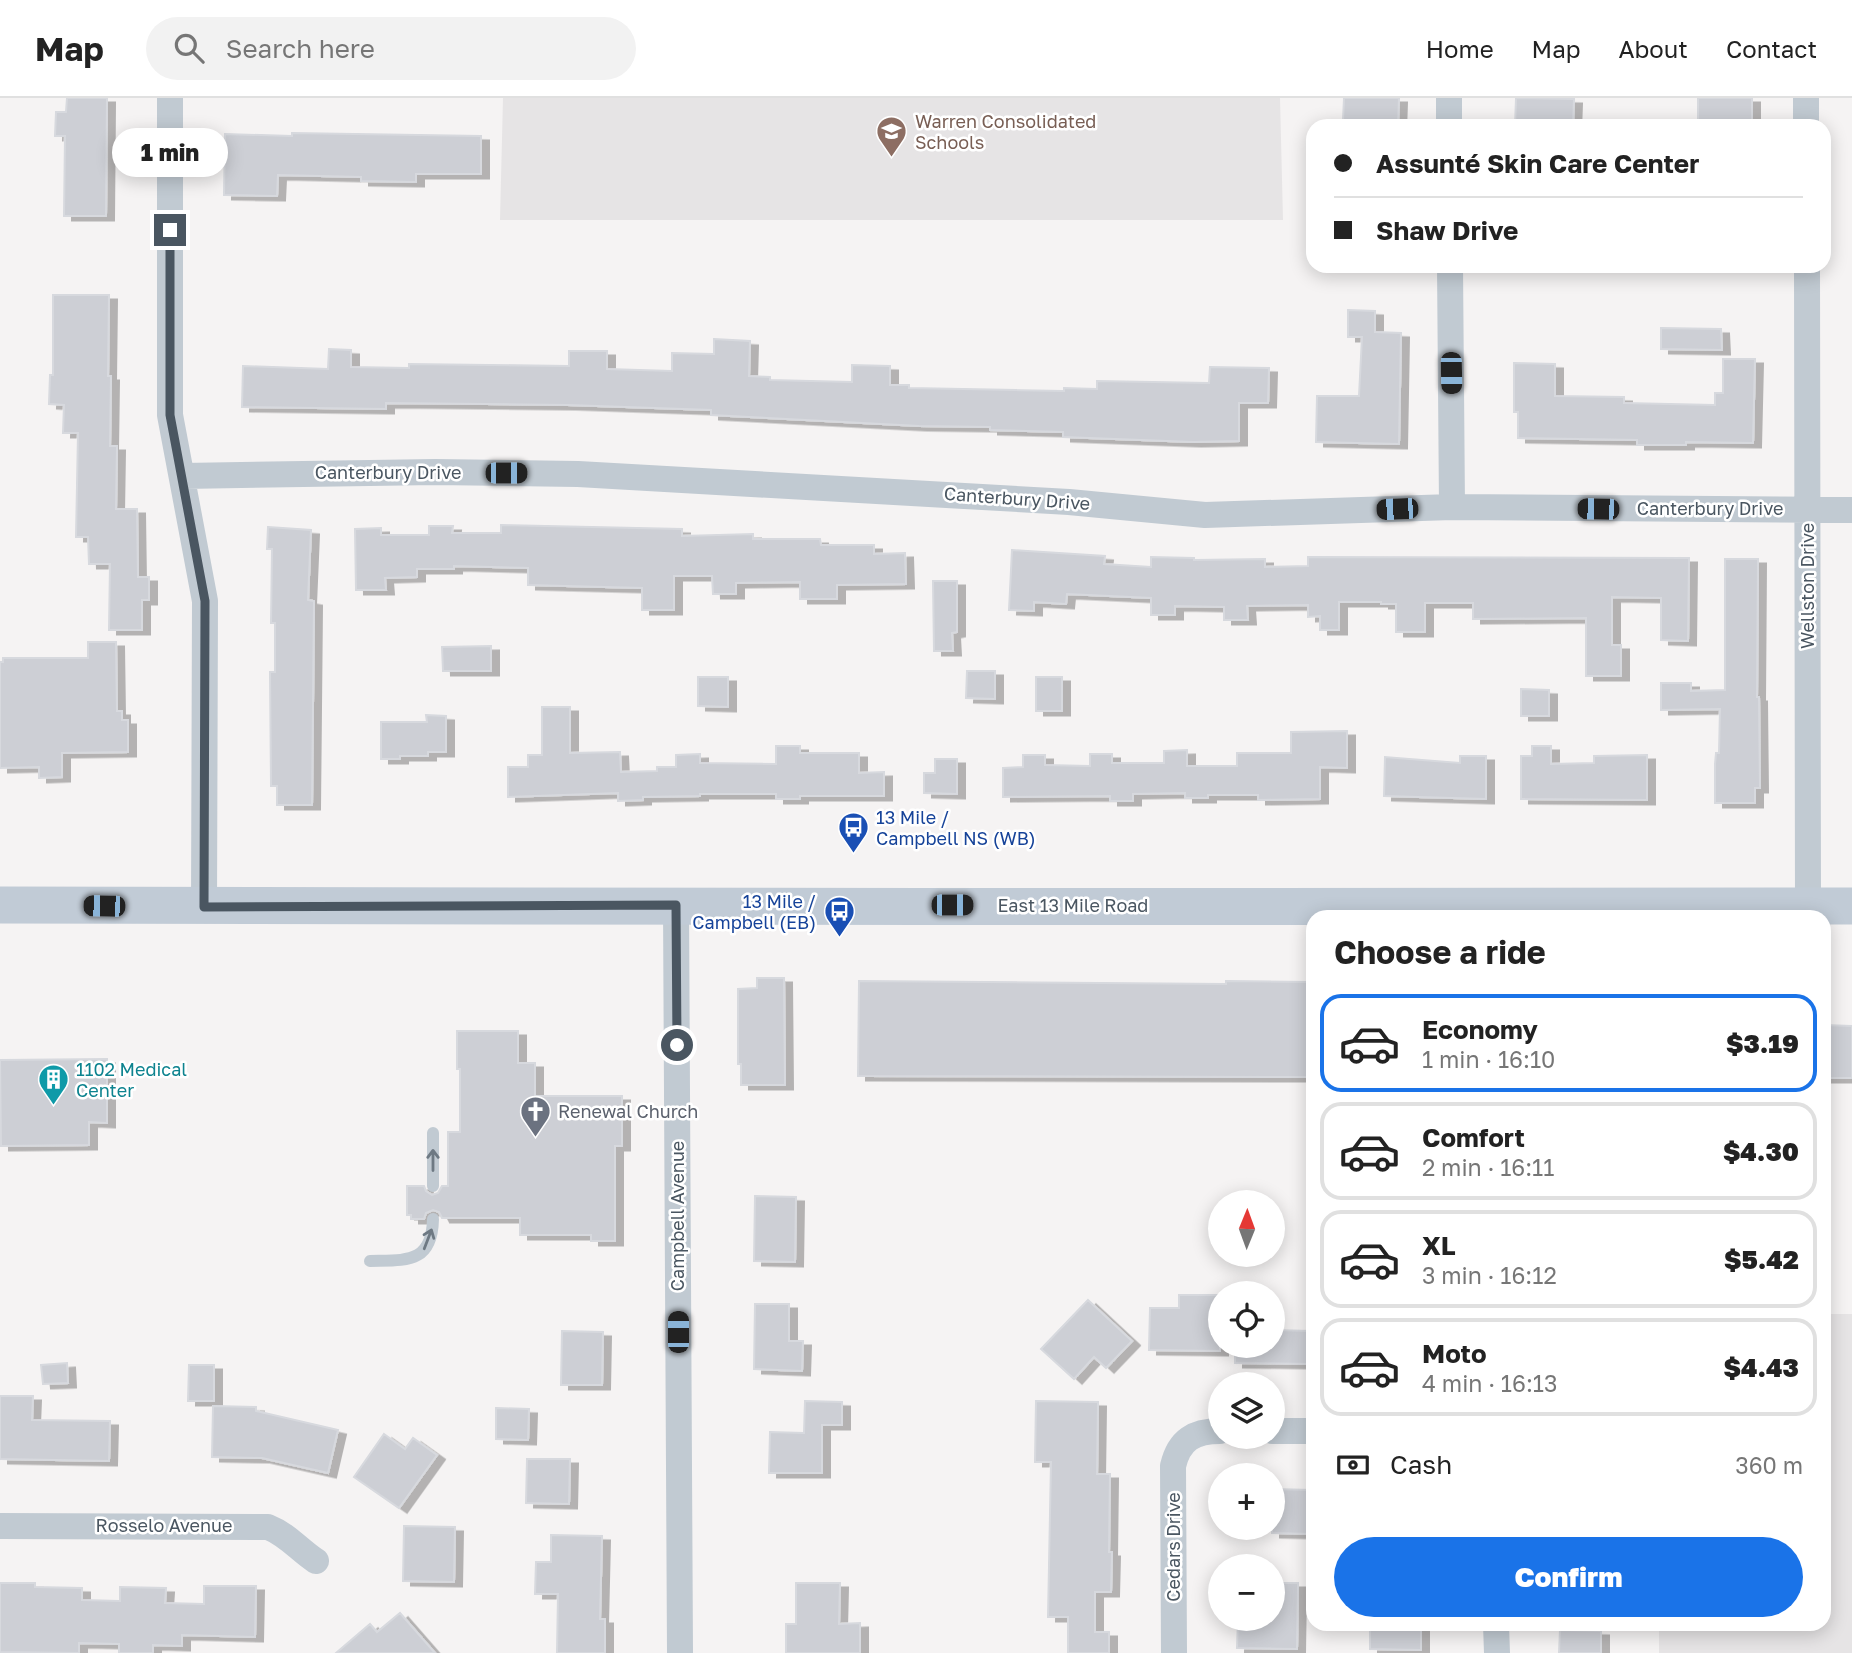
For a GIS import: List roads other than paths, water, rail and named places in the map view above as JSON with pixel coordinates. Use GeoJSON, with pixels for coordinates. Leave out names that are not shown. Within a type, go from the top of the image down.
{"type":"FeatureCollection","features":[{"type":"Feature","properties":{"kind":"main road","name":"East 13 Mile Road"},"geometry":{"type":"LineString","coordinates":[[0,905],[1852,906]]}},
{"type":"Feature","properties":{"kind":"street"},"geometry":{"type":"LineString","coordinates":[[170,98],[170,415],[205,601],[204,907]]}},
{"type":"Feature","properties":{"kind":"street"},"geometry":{"type":"LineString","coordinates":[[1449,98],[1449,119]]}},
{"type":"Feature","properties":{"kind":"street"},"geometry":{"type":"LineString","coordinates":[[1806,98],[1806,119]]}},
{"type":"Feature","properties":{"kind":"street"},"geometry":{"type":"LineString","coordinates":[[1450,273],[1452,507]]}},
{"type":"Feature","properties":{"kind":"street","name":"Wellston Drive"},"geometry":{"type":"LineString","coordinates":[[1807,273],[1808,906]]}},
{"type":"Feature","properties":{"kind":"street","name":"Canterbury Drive"},"geometry":{"type":"LineString","coordinates":[[183,476],[435,472],[578,474],[1069,502],[1205,515],[1452,507],[1852,510]]}},
{"type":"Feature","properties":{"kind":"street","name":"Campbell Avenue"},"geometry":{"type":"LineString","coordinates":[[676,905],[680,1653]]}},
{"type":"Feature","properties":{"kind":"street"},"geometry":{"type":"LineString","coordinates":[[1285,1431],[1306,1430]]}},
{"type":"Feature","properties":{"kind":"street","name":"Cedars Drive"},"geometry":{"type":"LineString","coordinates":[[1174,1653],[1173,1466],[1183,1442],[1191,1435],[1208,1431]]}},
{"type":"Feature","properties":{"kind":"street","name":"Rosselo Avenue"},"geometry":{"type":"LineString","coordinates":[[0,1526],[268,1527],[281,1532],[316,1561]]}},
{"type":"Feature","properties":{"kind":"street"},"geometry":{"type":"LineString","coordinates":[[1496,1631],[1497,1653]]}},
{"type":"Feature","properties":{"kind":"lane"},"geometry":{"type":"LineString","coordinates":[[433,1133],[433,1186]]}},
{"type":"Feature","properties":{"kind":"lane"},"geometry":{"type":"LineString","coordinates":[[370,1261],[407,1260],[416,1257],[430,1241],[433,1219]]}},
{"type":"Feature","properties":{"kind":"place","name":"Warren Consolidated Schools"},"geometry":{"type":"Point","coordinates":[892,159]}},
{"type":"Feature","properties":{"kind":"place","name":"13 Mile / Campbell NS (WB)"},"geometry":{"type":"Point","coordinates":[853,855]}},
{"type":"Feature","properties":{"kind":"place","name":"13 Mile / Campbell (EB)"},"geometry":{"type":"Point","coordinates":[839,939]}},
{"type":"Feature","properties":{"kind":"place","name":"1102 Medical Center"},"geometry":{"type":"Point","coordinates":[53,1107]}},
{"type":"Feature","properties":{"kind":"place","name":"Renewal Church"},"geometry":{"type":"Point","coordinates":[535,1139]}}]}
